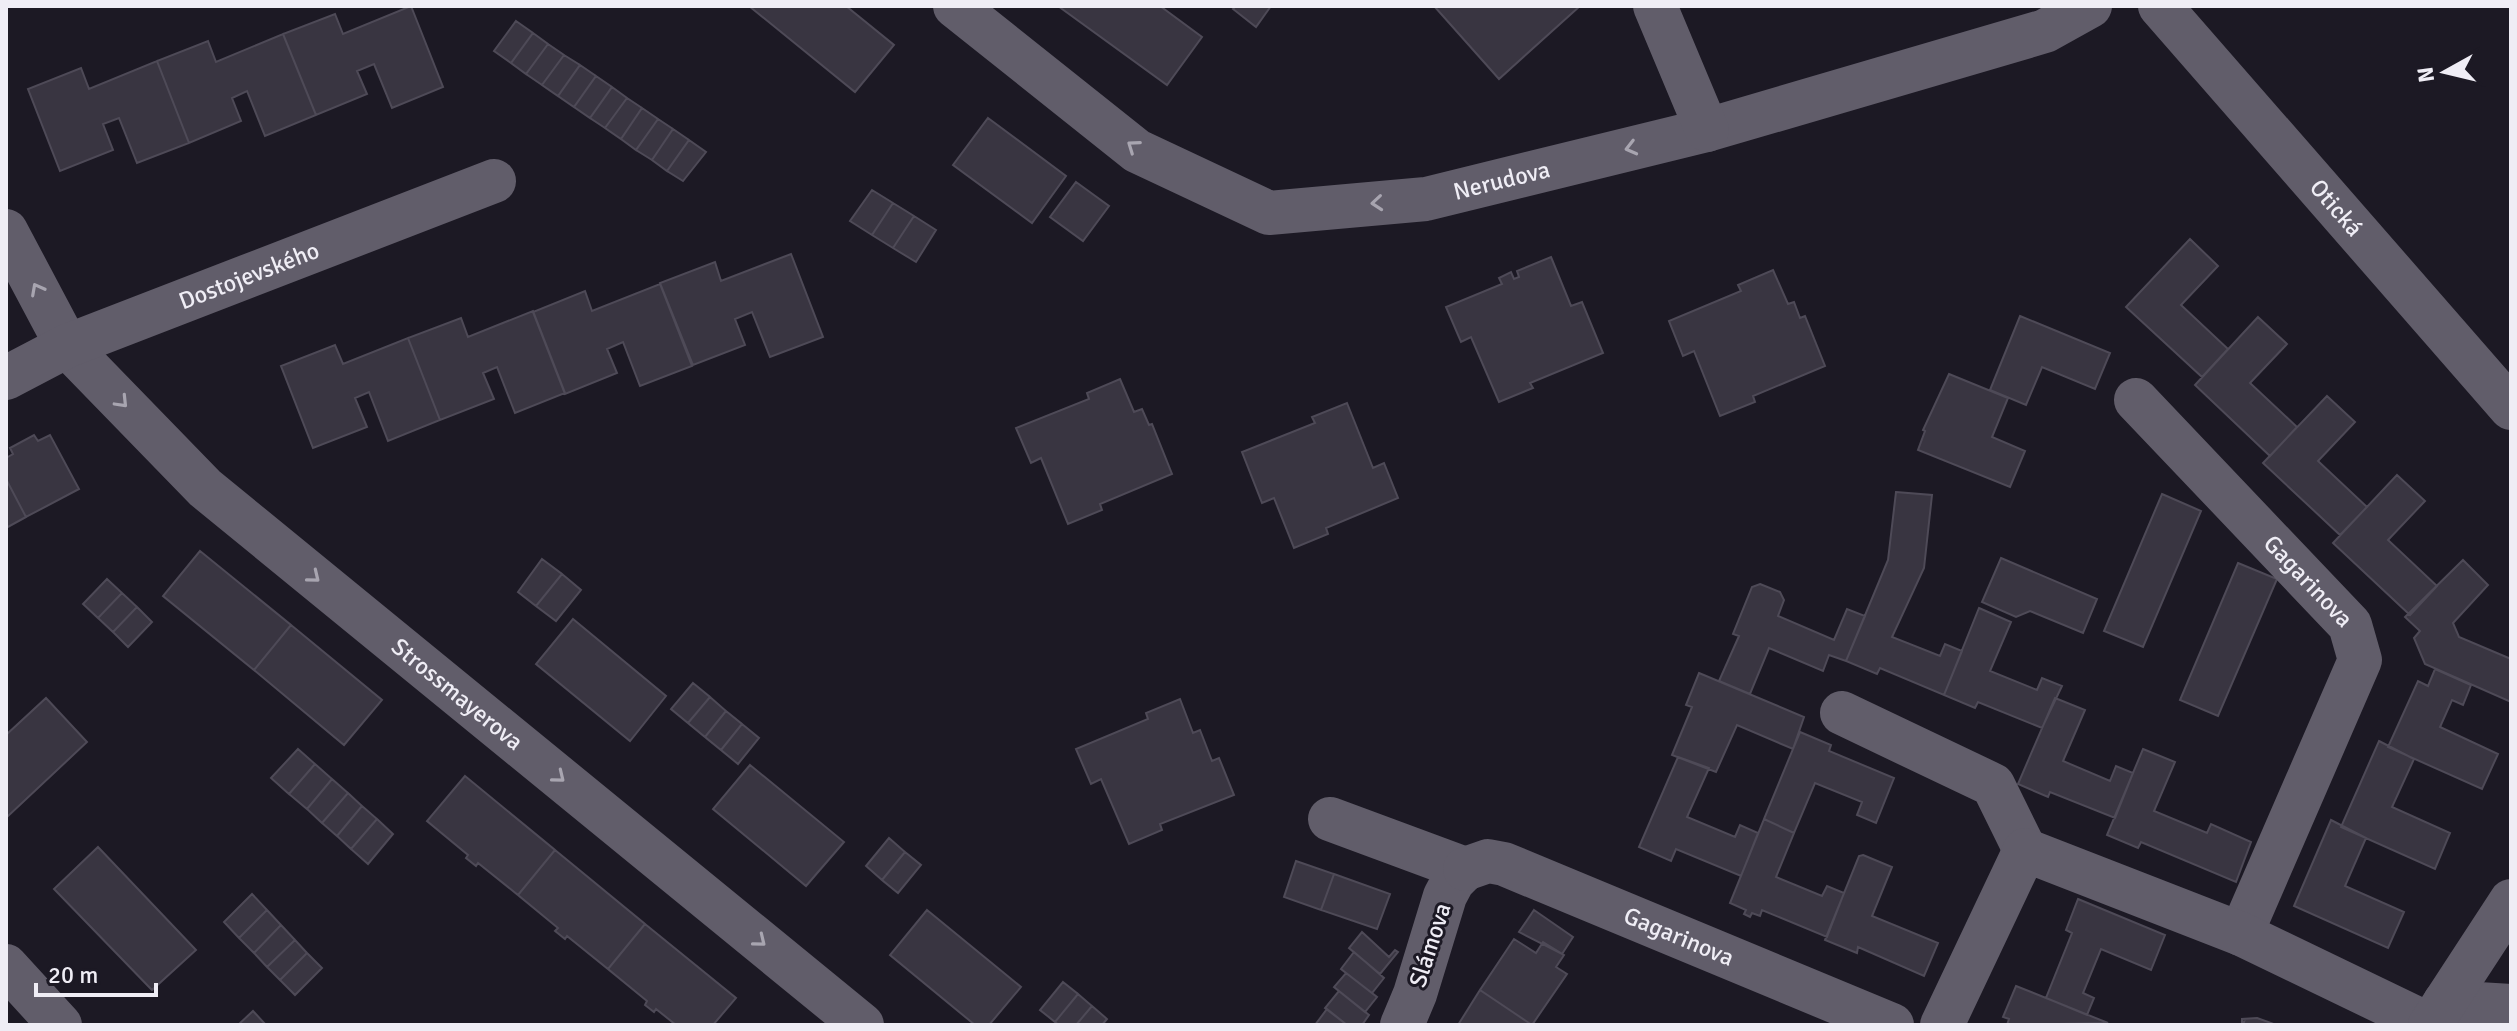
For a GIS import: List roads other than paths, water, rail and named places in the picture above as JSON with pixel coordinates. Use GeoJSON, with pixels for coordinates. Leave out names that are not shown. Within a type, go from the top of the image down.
{"type":"FeatureCollection","features":[{"type":"Feature","properties":{"kind":"street","name":"Nerudova"},"geometry":{"type":"LineString","coordinates":[[955,6],[1137,151],[1269,213],[1426,199],[1707,130],[2045,31],[2090,6]]}},
{"type":"Feature","properties":{"kind":"street"},"geometry":{"type":"LineString","coordinates":[[1655,6],[1707,130]]}},
{"type":"Feature","properties":{"kind":"street","name":"Otická"},"geometry":{"type":"LineString","coordinates":[[2160,6],[2511,408]]}},
{"type":"Feature","properties":{"kind":"street","name":"Dostojevského"},"geometry":{"type":"LineString","coordinates":[[6,378],[67,346],[494,181]]}},
{"type":"Feature","properties":{"kind":"street","name":"Strossmayerova"},"geometry":{"type":"LineString","coordinates":[[6,231],[67,346],[205,488],[862,1025]]}},
{"type":"Feature","properties":{"kind":"street","name":"Gagarinova"},"geometry":{"type":"LineString","coordinates":[[2136,400],[2350,625],[2360,660],[2241,934]]}},
{"type":"Feature","properties":{"kind":"street"},"geometry":{"type":"LineString","coordinates":[[1842,713],[1993,785],[2025,850],[2241,934],[2435,1017],[2511,1006]]}},
{"type":"Feature","properties":{"kind":"street"},"geometry":{"type":"LineString","coordinates":[[1330,819],[1465,869]]}},
{"type":"Feature","properties":{"kind":"street"},"geometry":{"type":"LineString","coordinates":[[1942,1025],[2025,850]]}},
{"type":"Feature","properties":{"kind":"street","name":"Gagarinova"},"geometry":{"type":"LineString","coordinates":[[1465,869],[1488,861],[1504,864],[1892,1025]]}},
{"type":"Feature","properties":{"kind":"street","name":"Slámova"},"geometry":{"type":"LineString","coordinates":[[1402,1025],[1415,994],[1445,896],[1453,881],[1465,869]]}},
{"type":"Feature","properties":{"kind":"street"},"geometry":{"type":"LineString","coordinates":[[2435,1017],[2511,901]]}},
{"type":"Feature","properties":{"kind":"street"},"geometry":{"type":"LineString","coordinates":[[6,966],[60,1025]]}}]}
